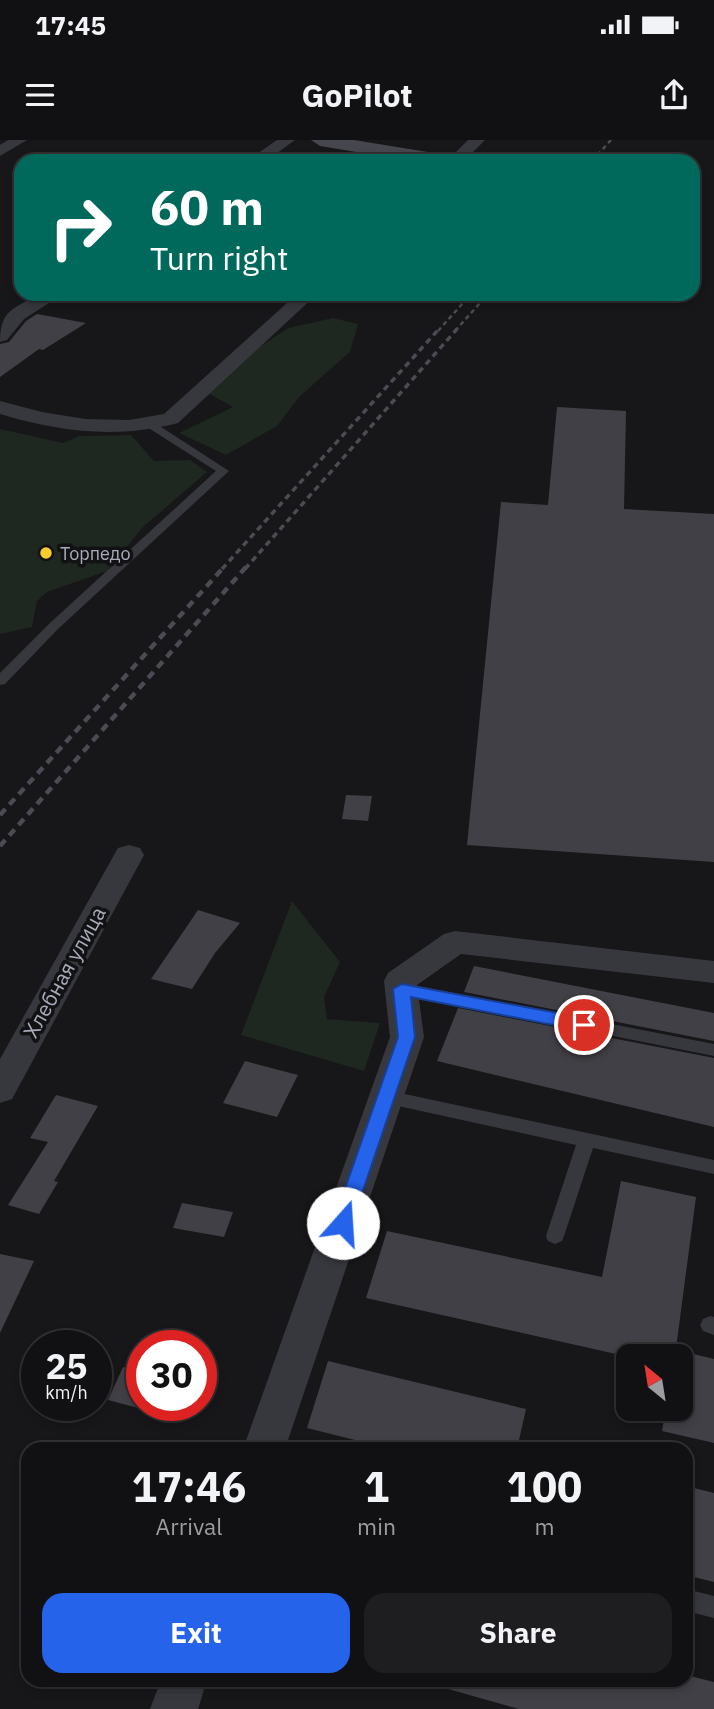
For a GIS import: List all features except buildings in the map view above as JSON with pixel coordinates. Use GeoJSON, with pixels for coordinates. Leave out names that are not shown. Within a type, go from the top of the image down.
{"type":"FeatureCollection","features":[{"type":"Feature","properties":{"kind":"street"},"geometry":{"type":"LineString","coordinates":[[0,151],[19,140]]}},
{"type":"Feature","properties":{"kind":"street"},"geometry":{"type":"LineString","coordinates":[[266,154],[287,140]]}},
{"type":"Feature","properties":{"kind":"street"},"geometry":{"type":"LineString","coordinates":[[320,140],[404,154]]}},
{"type":"Feature","properties":{"kind":"street"},"geometry":{"type":"LineString","coordinates":[[462,154],[477,140]]}},
{"type":"Feature","properties":{"kind":"street"},"geometry":{"type":"LineString","coordinates":[[0,336],[18,315],[42,301]]}},
{"type":"Feature","properties":{"kind":"street"},"geometry":{"type":"LineString","coordinates":[[0,407],[47,420],[97,426],[151,425],[171,419],[301,301]]}},
{"type":"Feature","properties":{"kind":"street","name":"Хлебная улица"},"geometry":{"type":"LineString","coordinates":[[0,1090],[129,855]]}},
{"type":"Feature","properties":{"kind":"street"},"geometry":{"type":"LineString","coordinates":[[266,1442],[407,1037],[401,981],[455,942],[714,972]]}},
{"type":"Feature","properties":{"kind":"street"},"geometry":{"type":"LineString","coordinates":[[174,1709],[182,1687]]}},
{"type":"Feature","properties":{"kind":"lane"},"geometry":{"type":"LineString","coordinates":[[0,681],[54,626],[223,471],[151,425]]}},
{"type":"Feature","properties":{"kind":"lane"},"geometry":{"type":"LineString","coordinates":[[402,989],[714,1050]]}},
{"type":"Feature","properties":{"kind":"lane"},"geometry":{"type":"LineString","coordinates":[[386,1097],[714,1167]]}},
{"type":"Feature","properties":{"kind":"lane"},"geometry":{"type":"LineString","coordinates":[[555,1236],[587,1140]]}},
{"type":"Feature","properties":{"kind":"lane"},"geometry":{"type":"LineString","coordinates":[[693,1602],[714,1607]]}},
{"type":"Feature","properties":{"kind":"shaded area"},"geometry":{"type":"Polygon","coordinates":[[[333,318],[358,324],[350,352],[299,397],[277,426],[226,455],[179,433],[233,407],[208,393],[246,356],[288,328],[333,318]]]}},
{"type":"Feature","properties":{"kind":"shaded area","name":"Торпедо"},"geometry":{"type":"Polygon","coordinates":[[[0,429],[63,443],[79,436],[131,435],[154,461],[190,460],[207,472],[143,527],[107,571],[47,592],[37,601],[32,627],[0,634],[0,429]]]}},
{"type":"Feature","properties":{"kind":"shaded area"},"geometry":{"type":"Polygon","coordinates":[[[292,901],[340,962],[324,997],[327,1019],[380,1023],[364,1071],[241,1035],[292,901]]]}},
{"type":"Feature","properties":{"kind":"railway"},"geometry":{"type":"LineString","coordinates":[[598,154],[611,140]]}},
{"type":"Feature","properties":{"kind":"railway"},"geometry":{"type":"LineString","coordinates":[[438,331],[465,301]]}},
{"type":"Feature","properties":{"kind":"railway"},"geometry":{"type":"LineString","coordinates":[[455,331],[482,301]]}},
{"type":"Feature","properties":{"kind":"railway"},"geometry":{"type":"LineString","coordinates":[[222,569],[439,329]]}},
{"type":"Feature","properties":{"kind":"railway"},"geometry":{"type":"LineString","coordinates":[[245,569],[457,329]]}},
{"type":"Feature","properties":{"kind":"railway"},"geometry":{"type":"LineString","coordinates":[[0,815],[224,567]]}},
{"type":"Feature","properties":{"kind":"railway"},"geometry":{"type":"LineString","coordinates":[[0,846],[246,567]]}},
{"type":"Feature","properties":{"kind":"place","name":"Торпедо"},"geometry":{"type":"Point","coordinates":[46,553]}},
{"type":"Feature","properties":{"kind":"route"},"geometry":{"type":"LineString","coordinates":[[343,1223],[407,1037],[402,989],[584,1025]]}}]}
